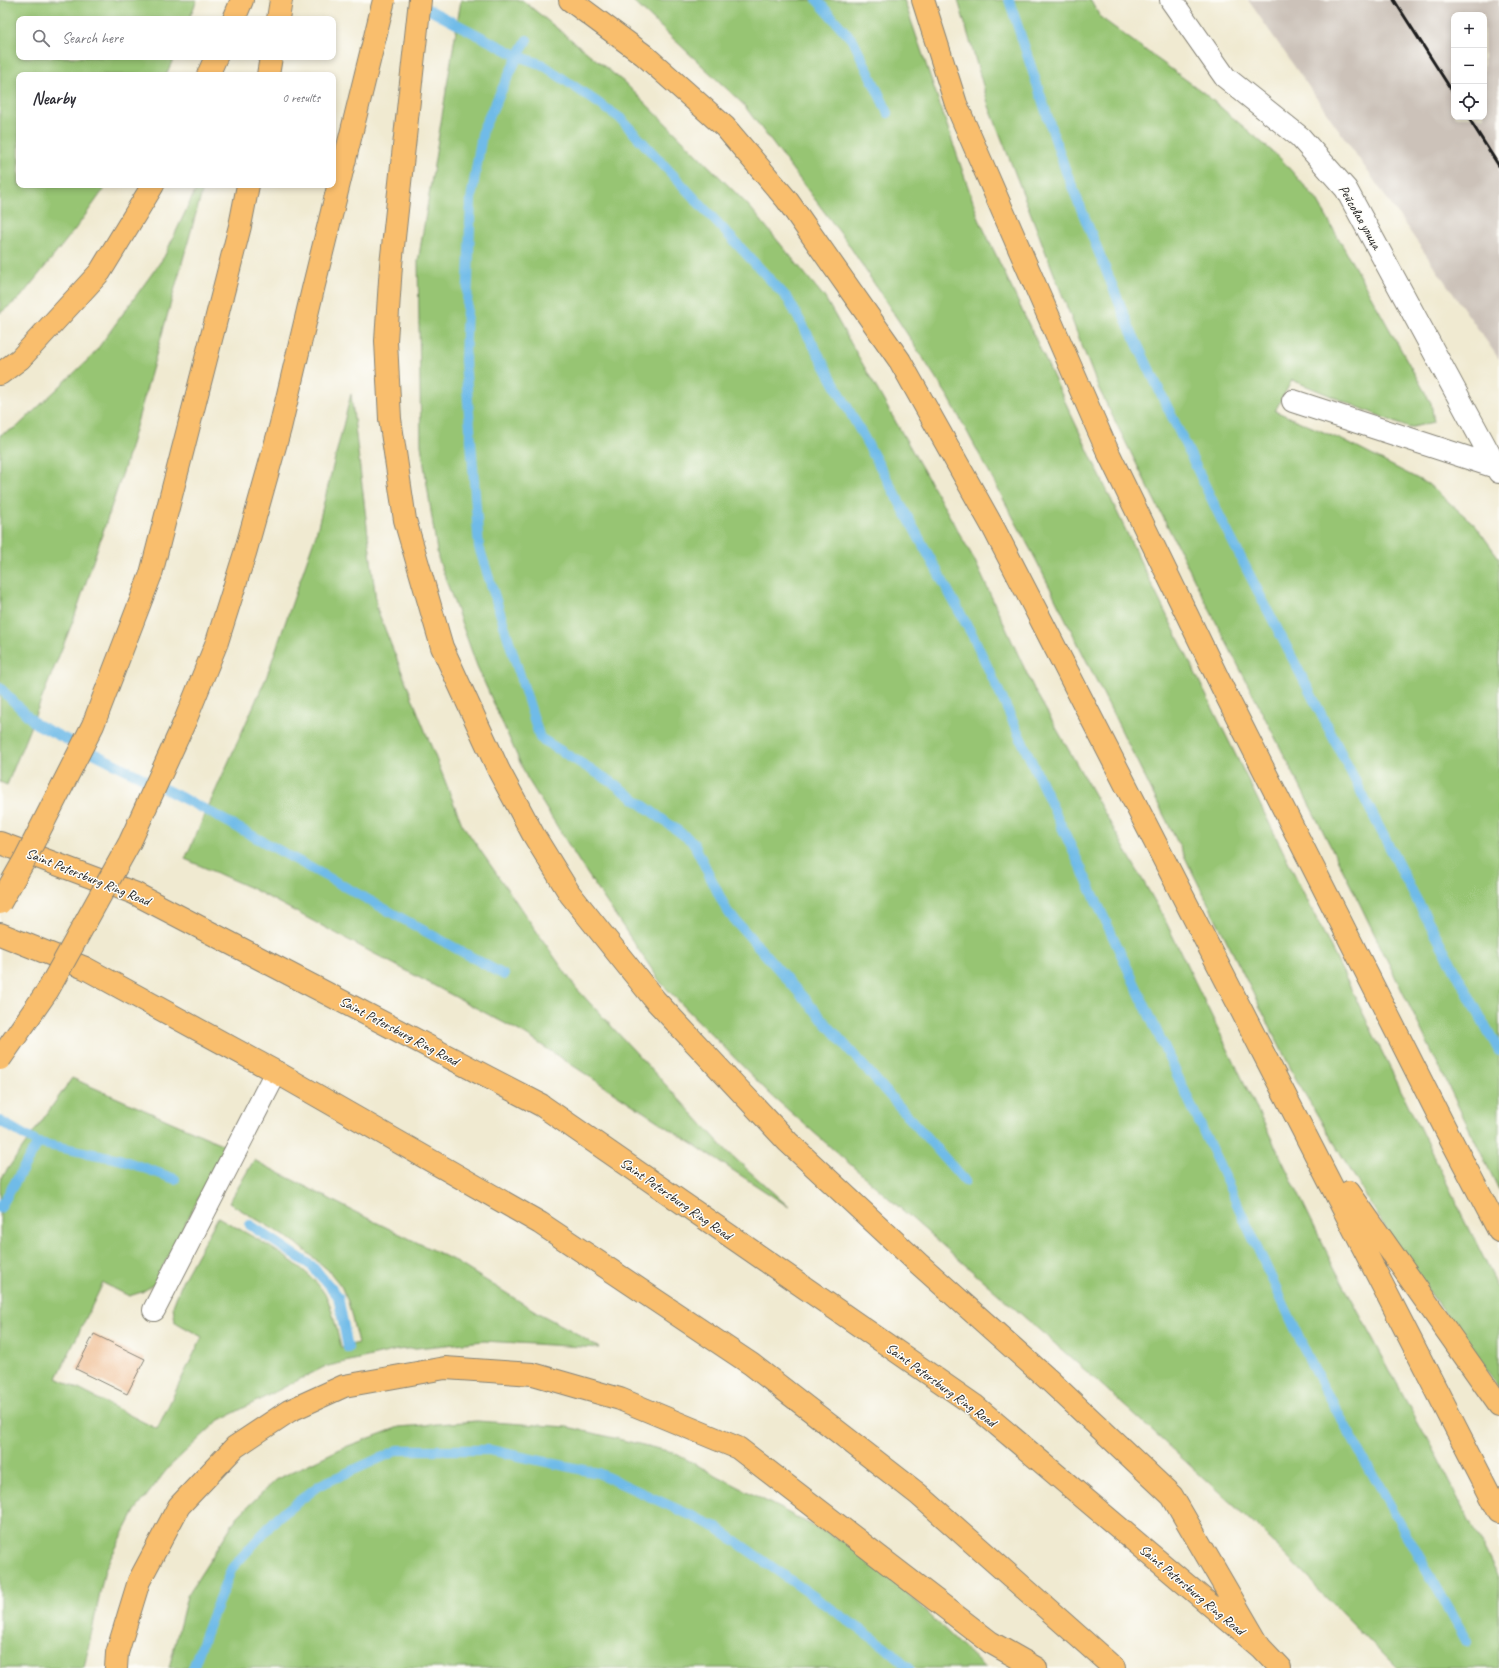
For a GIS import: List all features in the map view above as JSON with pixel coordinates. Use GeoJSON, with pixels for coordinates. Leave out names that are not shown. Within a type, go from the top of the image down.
{"type":"FeatureCollection","features":[{"type":"Feature","properties":{"kind":"main road"},"geometry":{"type":"LineString","coordinates":[[235,16],[242,0]]}},
{"type":"Feature","properties":{"kind":"main road"},"geometry":{"type":"LineString","coordinates":[[278,16],[281,0]]}},
{"type":"Feature","properties":{"kind":"main road"},"geometry":{"type":"LineString","coordinates":[[0,1059],[48,990],[130,842],[186,721],[217,642],[245,553],[280,428],[384,0]]}},
{"type":"Feature","properties":{"kind":"main road"},"geometry":{"type":"LineString","coordinates":[[420,0],[391,265],[386,341],[390,419],[405,520],[442,647],[499,771],[533,834],[570,894],[655,1000],[788,1142],[925,1269],[1050,1381],[1172,1496],[1260,1647]]}},
{"type":"Feature","properties":{"kind":"main road"},"geometry":{"type":"LineString","coordinates":[[570,0],[644,55],[725,127],[788,200],[900,362],[1001,542],[1499,1512]]}},
{"type":"Feature","properties":{"kind":"main road"},"geometry":{"type":"LineString","coordinates":[[923,0],[956,104],[1107,450],[1229,700],[1445,1128],[1499,1231]]}},
{"type":"Feature","properties":{"kind":"main road"},"geometry":{"type":"LineString","coordinates":[[209,72],[215,60]]}},
{"type":"Feature","properties":{"kind":"main road"},"geometry":{"type":"LineString","coordinates":[[268,72],[270,60]]}},
{"type":"Feature","properties":{"kind":"main road"},"geometry":{"type":"LineString","coordinates":[[0,374],[20,359],[100,272],[151,188]]}},
{"type":"Feature","properties":{"kind":"main road"},"geometry":{"type":"LineString","coordinates":[[0,903],[25,859],[92,725],[152,574],[240,226],[247,188]]}},
{"type":"Feature","properties":{"kind":"main road","name":"Saint Petersburg Ring Road"},"geometry":{"type":"LineString","coordinates":[[0,843],[134,893],[541,1105],[974,1405],[1260,1647],[1280,1668]]}},
{"type":"Feature","properties":{"kind":"main road"},"geometry":{"type":"LineString","coordinates":[[0,934],[85,968],[276,1072],[540,1223],[751,1364],[918,1494],[1114,1668]]}},
{"type":"Feature","properties":{"kind":"main road"},"geometry":{"type":"LineString","coordinates":[[1304,1130],[1499,1405]]}},
{"type":"Feature","properties":{"kind":"main road"},"geometry":{"type":"LineString","coordinates":[[116,1668],[118,1653],[139,1580],[179,1506],[235,1447],[289,1411],[344,1386],[444,1368],[533,1374],[620,1399],[738,1448],[990,1642],[1036,1668]]}},
{"type":"Feature","properties":{"kind":"street","name":"Рейсовая улица"},"geometry":{"type":"LineString","coordinates":[[1172,0],[1225,77],[1300,137],[1346,189],[1499,469]]}},
{"type":"Feature","properties":{"kind":"street"},"geometry":{"type":"LineString","coordinates":[[1293,401],[1499,469]]}},
{"type":"Feature","properties":{"kind":"street"},"geometry":{"type":"LineString","coordinates":[[154,1310],[276,1072]]}},
{"type":"Feature","properties":{"kind":"shaded area"},"geometry":{"type":"Polygon","coordinates":[[[1248,0],[1499,0],[1499,359],[1248,0]]]}},
{"type":"Feature","properties":{"kind":"green space"},"geometry":{"type":"Polygon","coordinates":[[[0,0],[197,0],[190,16],[16,16],[16,60],[173,60],[167,72],[16,72],[16,188],[105,188],[76,228],[20,298],[0,313],[0,0]]]}},
{"type":"Feature","properties":{"kind":"green space"},"geometry":{"type":"Polygon","coordinates":[[[461,0],[522,0],[625,83],[749,206],[825,298],[974,559],[1034,689],[1162,914],[1335,1269],[1438,1459],[1499,1577],[1499,1668],[1397,1668],[1254,1524],[1094,1378],[770,1094],[661,983],[580,863],[527,778],[477,666],[438,558],[421,445],[418,262],[461,0]]]}},
{"type":"Feature","properties":{"kind":"green space"},"geometry":{"type":"Polygon","coordinates":[[[632,0],[904,0],[979,219],[1143,567],[1499,1289],[1499,1388],[1398,1249],[1297,1081],[1035,558],[949,398],[847,242],[743,104],[632,0]]]}},
{"type":"Feature","properties":{"kind":"green space"},"geometry":{"type":"Polygon","coordinates":[[[958,0],[1091,0],[1100,17],[1204,93],[1280,158],[1317,200],[1431,403],[1434,422],[1409,428],[1292,380],[1275,411],[1342,440],[1428,484],[1475,525],[1499,558],[1499,1190],[1353,890],[1195,581],[1098,387],[989,106],[958,0]]]}},
{"type":"Feature","properties":{"kind":"green space"},"geometry":{"type":"Polygon","coordinates":[[[197,188],[203,188],[124,469],[73,621],[7,785],[0,782],[0,435],[17,427],[93,355],[164,257],[197,188]]]}},
{"type":"Feature","properties":{"kind":"green space"},"geometry":{"type":"Polygon","coordinates":[[[351,394],[377,609],[462,824],[576,988],[728,1152],[789,1207],[523,1033],[251,888],[185,859],[266,678],[316,534],[351,394]]]}},
{"type":"Feature","properties":{"kind":"green space"},"geometry":{"type":"Polygon","coordinates":[[[72,1078],[226,1146],[153,1285],[142,1292],[129,1296],[103,1283],[57,1378],[157,1429],[202,1337],[175,1322],[173,1306],[182,1282],[218,1217],[279,1253],[309,1275],[320,1287],[328,1300],[341,1348],[358,1343],[348,1302],[341,1286],[328,1270],[295,1242],[229,1203],[254,1160],[453,1260],[540,1314],[571,1330],[599,1348],[484,1341],[397,1350],[324,1367],[218,1421],[168,1468],[135,1511],[105,1569],[84,1668],[0,1668],[0,1180],[72,1078]]]}},
{"type":"Feature","properties":{"kind":"green space"},"geometry":{"type":"Polygon","coordinates":[[[477,1421],[568,1427],[672,1452],[865,1553],[985,1668],[169,1668],[187,1596],[237,1517],[275,1480],[340,1449],[399,1427],[477,1421]]]}},
{"type":"Feature","properties":{"kind":"building"},"geometry":{"type":"Polygon","coordinates":[[[94,1334],[145,1359],[127,1394],[76,1369],[94,1334]]]}},
{"type":"Feature","properties":{"kind":"waterway"},"geometry":{"type":"LineString","coordinates":[[817,0],[854,42],[888,113]]}},
{"type":"Feature","properties":{"kind":"waterway"},"geometry":{"type":"LineString","coordinates":[[1009,0],[1065,169],[1129,327],[1223,523],[1413,893],[1499,1051]]}},
{"type":"Feature","properties":{"kind":"waterway"},"geometry":{"type":"LineString","coordinates":[[418,4],[518,56],[543,65],[620,118],[788,299],[975,640],[1317,1376],[1467,1641]]}},
{"type":"Feature","properties":{"kind":"waterway"},"geometry":{"type":"LineString","coordinates":[[527,40],[483,129],[471,199],[465,361],[479,547],[540,738],[613,783],[693,842],[727,911],[965,1181]]}},
{"type":"Feature","properties":{"kind":"waterway"},"geometry":{"type":"LineString","coordinates":[[0,688],[36,724],[208,811],[504,975]]}},
{"type":"Feature","properties":{"kind":"waterway"},"geometry":{"type":"LineString","coordinates":[[0,1121],[38,1143],[0,1208]]}},
{"type":"Feature","properties":{"kind":"waterway"},"geometry":{"type":"LineString","coordinates":[[38,1143],[119,1159],[175,1179]]}},
{"type":"Feature","properties":{"kind":"waterway"},"geometry":{"type":"LineString","coordinates":[[250,1225],[312,1266],[338,1296],[348,1348]]}},
{"type":"Feature","properties":{"kind":"waterway"},"geometry":{"type":"LineString","coordinates":[[193,1668],[232,1568],[278,1517],[320,1485],[398,1450],[490,1450],[598,1473],[714,1526],[884,1646],[909,1668]]}},
{"type":"Feature","properties":{"kind":"railway"},"geometry":{"type":"LineString","coordinates":[[1394,0],[1451,89]]}},
{"type":"Feature","properties":{"kind":"railway"},"geometry":{"type":"LineString","coordinates":[[1470,120],[1499,166]]}}]}
